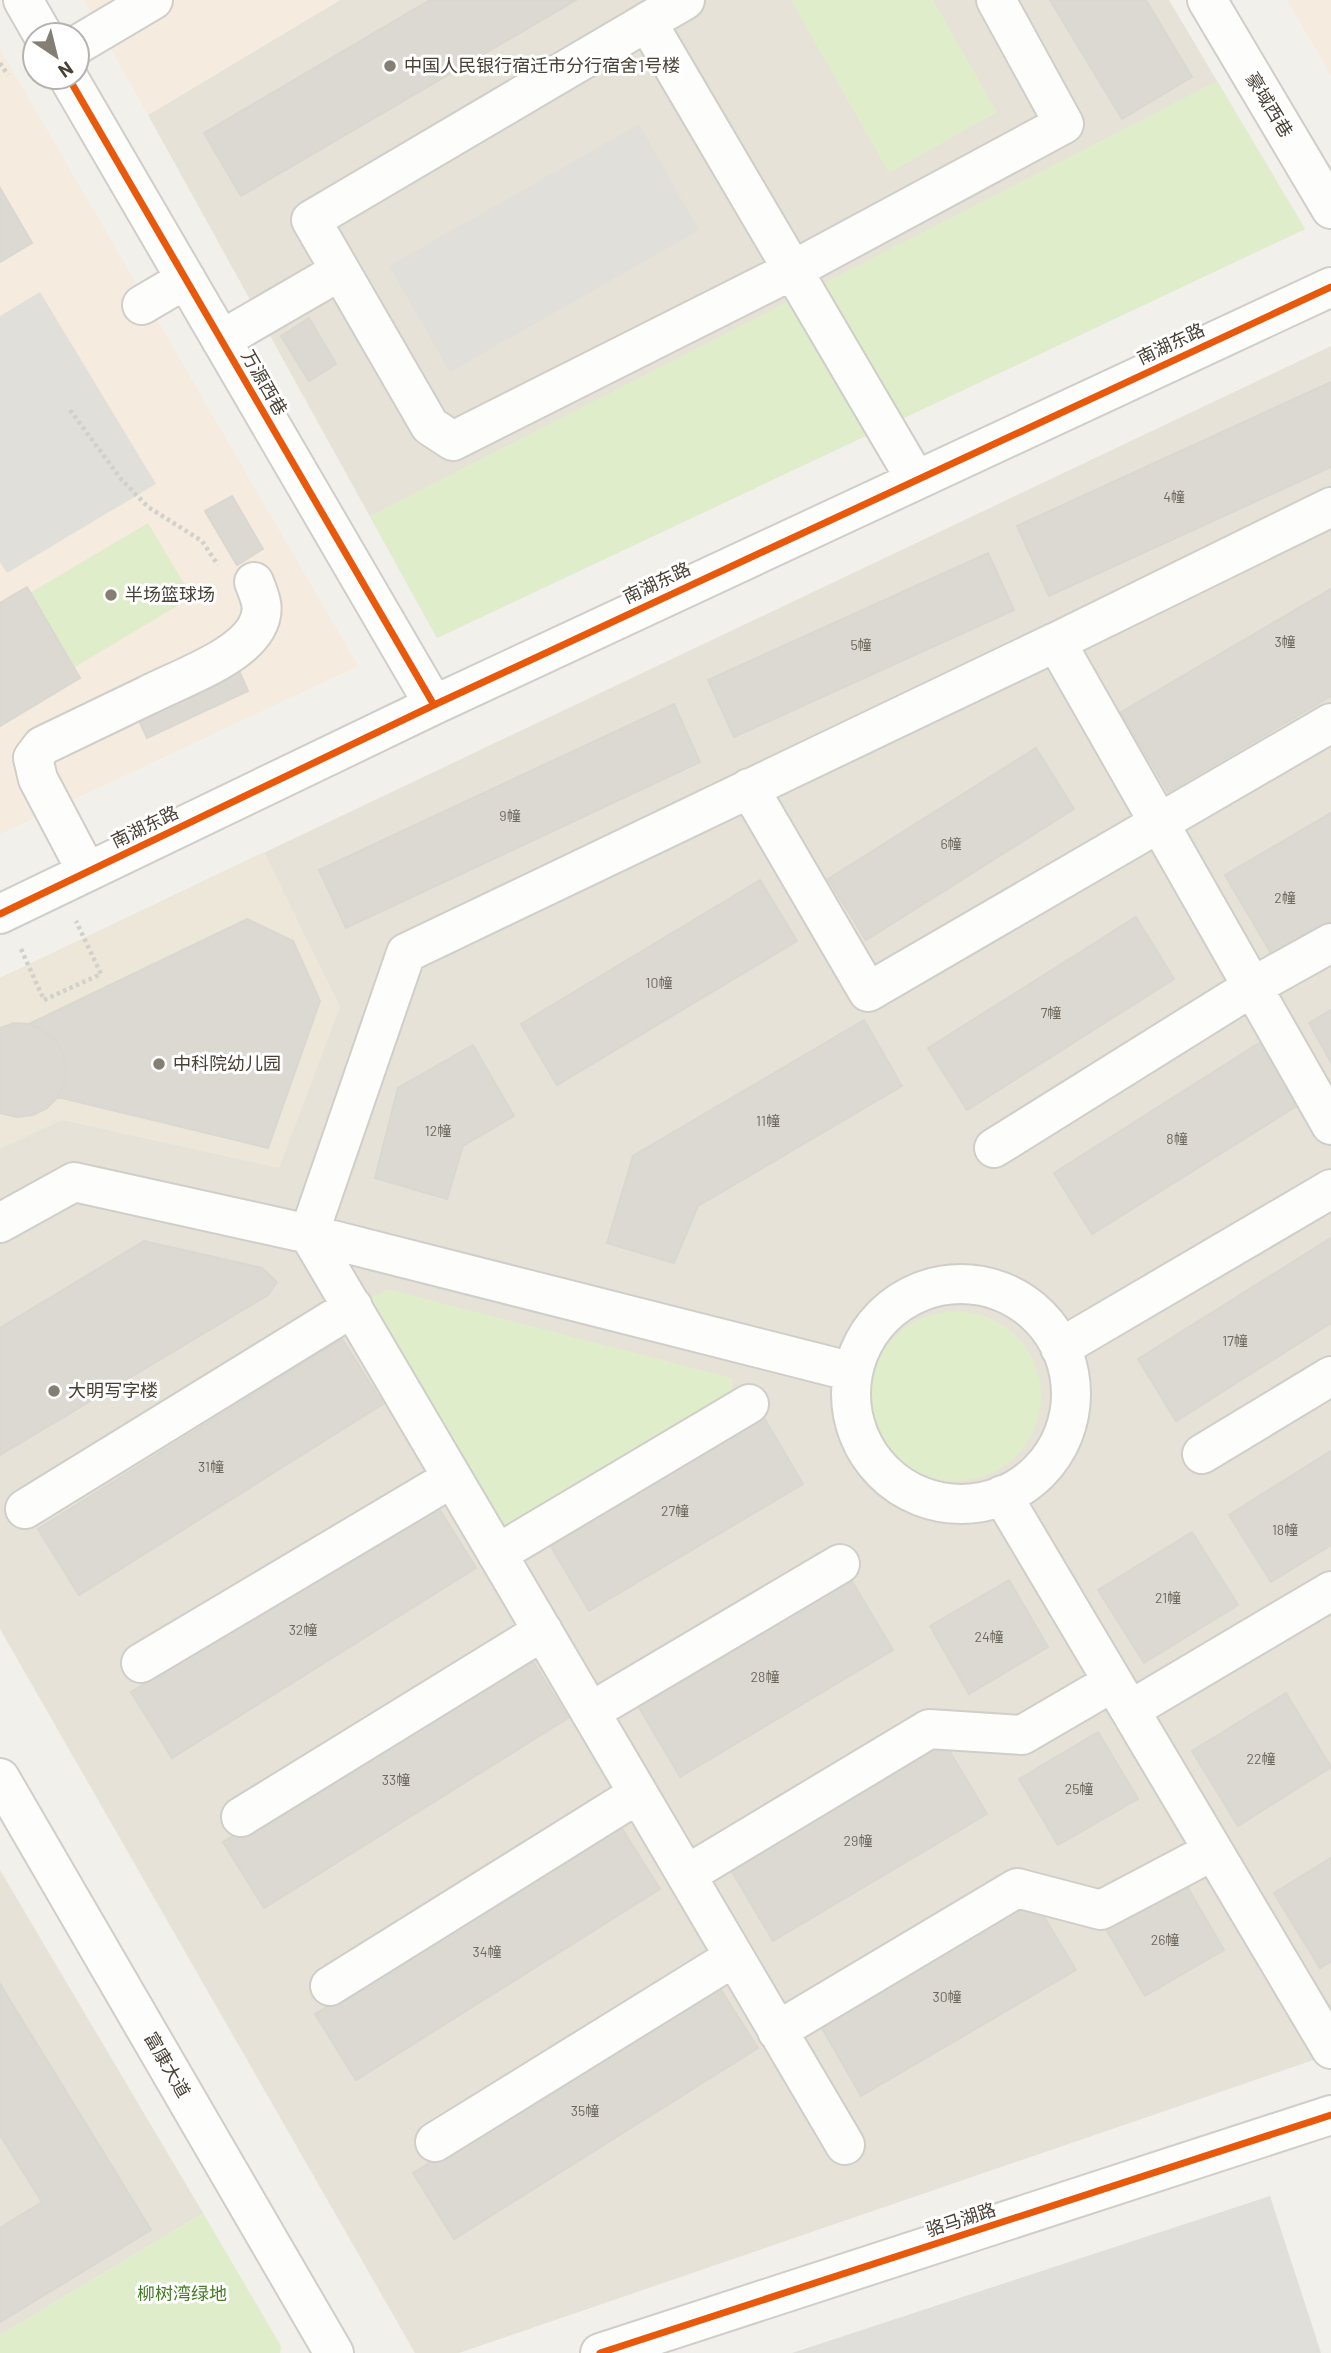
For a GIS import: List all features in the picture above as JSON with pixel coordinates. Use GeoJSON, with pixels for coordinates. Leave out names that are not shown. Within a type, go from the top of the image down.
{"type":"FeatureCollection","features":[{"type":"Feature","properties":{"kind":"street"},"geometry":{"type":"LineString","coordinates":[[23,0],[35,21]]}},
{"type":"Feature","properties":{"kind":"street"},"geometry":{"type":"LineString","coordinates":[[91,37],[153,0]]}},
{"type":"Feature","properties":{"kind":"street"},"geometry":{"type":"LineString","coordinates":[[685,0],[311,220],[430,426],[453,441],[793,270],[1064,124],[996,0]]}},
{"type":"Feature","properties":{"kind":"street","name":"豪域西巷"},"geometry":{"type":"LineString","coordinates":[[1207,0],[1331,209]]}},
{"type":"Feature","properties":{"kind":"street"},"geometry":{"type":"LineString","coordinates":[[647,22],[916,480]]}},
{"type":"Feature","properties":{"kind":"street","name":"万源西巷"},"geometry":{"type":"LineString","coordinates":[[76,91],[434,705]]}},
{"type":"Feature","properties":{"kind":"street"},"geometry":{"type":"LineString","coordinates":[[221,340],[340,271]]}},
{"type":"Feature","properties":{"kind":"street"},"geometry":{"type":"LineString","coordinates":[[142,305],[186,279]]}},
{"type":"Feature","properties":{"kind":"street","name":"南湖东路"},"geometry":{"type":"LineString","coordinates":[[1,910],[74,879],[434,705],[1331,287]]}},
{"type":"Feature","properties":{"kind":"street"},"geometry":{"type":"LineString","coordinates":[[309,1234],[406,953],[1056,642],[1331,507]]}},
{"type":"Feature","properties":{"kind":"street"},"geometry":{"type":"LineString","coordinates":[[74,879],[33,758],[42,746],[217,661],[246,639],[255,629],[263,603],[238,576]]}},
{"type":"Feature","properties":{"kind":"street"},"geometry":{"type":"LineString","coordinates":[[1056,642],[1331,1125]]}},
{"type":"Feature","properties":{"kind":"street"},"geometry":{"type":"LineString","coordinates":[[749,788],[868,992],[1331,723]]}},
{"type":"Feature","properties":{"kind":"street"},"geometry":{"type":"LineString","coordinates":[[994,1148],[1252,987],[1331,943]]}},
{"type":"Feature","properties":{"kind":"street"},"geometry":{"type":"LineString","coordinates":[[0,1223],[74,1182],[309,1234],[853,1372]]}},
{"type":"Feature","properties":{"kind":"street"},"geometry":{"type":"LineString","coordinates":[[1060,1348],[1331,1189]]}},
{"type":"Feature","properties":{"kind":"street"},"geometry":{"type":"LineString","coordinates":[[309,1234],[845,2145]]}},
{"type":"Feature","properties":{"kind":"street"},"geometry":{"type":"LineString","coordinates":[[950,1284],[988,1287],[1022,1301],[1049,1327],[1060,1348],[1067,1361],[1072,1396],[1065,1431],[1048,1462],[1022,1486],[990,1501],[955,1505],[920,1497],[890,1480],[867,1454],[853,1421],[850,1383],[860,1347],[882,1315],[913,1294],[950,1284]]}},
{"type":"Feature","properties":{"kind":"street"},"geometry":{"type":"LineString","coordinates":[[25,1509],[353,1307]]}},
{"type":"Feature","properties":{"kind":"street"},"geometry":{"type":"LineString","coordinates":[[1202,1454],[1331,1376]]}},
{"type":"Feature","properties":{"kind":"street"},"geometry":{"type":"LineString","coordinates":[[497,1555],[749,1404]]}},
{"type":"Feature","properties":{"kind":"street"},"geometry":{"type":"LineString","coordinates":[[141,1663],[452,1478]]}},
{"type":"Feature","properties":{"kind":"street"},"geometry":{"type":"LineString","coordinates":[[1002,1495],[1331,2049]]}},
{"type":"Feature","properties":{"kind":"street"},"geometry":{"type":"LineString","coordinates":[[590,1712],[840,1564]]}},
{"type":"Feature","properties":{"kind":"street"},"geometry":{"type":"LineString","coordinates":[[686,1875],[929,1729],[1022,1735],[1121,1696],[1331,1591]]}},
{"type":"Feature","properties":{"kind":"street"},"geometry":{"type":"LineString","coordinates":[[241,1817],[543,1631]]}},
{"type":"Feature","properties":{"kind":"street","name":"富康大道"},"geometry":{"type":"LineString","coordinates":[[0,1778],[334,2353]]}},
{"type":"Feature","properties":{"kind":"street"},"geometry":{"type":"LineString","coordinates":[[330,1986],[638,1794]]}},
{"type":"Feature","properties":{"kind":"street"},"geometry":{"type":"LineString","coordinates":[[778,2031],[1017,1888],[1101,1910],[1213,1851]]}},
{"type":"Feature","properties":{"kind":"street"},"geometry":{"type":"LineString","coordinates":[[435,2142],[734,1957]]}},
{"type":"Feature","properties":{"kind":"street","name":"骆马湖路"},"geometry":{"type":"LineString","coordinates":[[600,2353],[1331,2115]]}},
{"type":"Feature","properties":{"kind":"path"},"geometry":{"type":"LineString","coordinates":[[0,63],[8,75]]}},
{"type":"Feature","properties":{"kind":"path"},"geometry":{"type":"LineString","coordinates":[[70,410],[121,479],[148,507],[202,541],[238,576]]}},
{"type":"Feature","properties":{"kind":"path"},"geometry":{"type":"LineString","coordinates":[[1,910],[44,1000],[101,974],[74,879]]}},
{"type":"Feature","properties":{"kind":"shaded area"},"geometry":{"type":"Polygon","coordinates":[[[84,0],[340,0],[148,115],[84,0]]]}},
{"type":"Feature","properties":{"kind":"shaded area"},"geometry":{"type":"Polygon","coordinates":[[[340,0],[1169,0],[1305,229],[437,638],[148,115],[340,0]]]}},
{"type":"Feature","properties":{"kind":"shaded area"},"geometry":{"type":"Polygon","coordinates":[[[1287,0],[1331,0],[1331,75],[1287,0]]]}},
{"type":"Feature","properties":{"kind":"shaded area"},"geometry":{"type":"Polygon","coordinates":[[[0,49],[21,85],[21,91],[24,91],[358,666],[0,834],[0,49]]]}},
{"type":"Feature","properties":{"kind":"shaded area"},"geometry":{"type":"Polygon","coordinates":[[[639,124],[699,230],[450,372],[389,266],[639,124]]]}},
{"type":"Feature","properties":{"kind":"shaded area"},"geometry":{"type":"Polygon","coordinates":[[[40,292],[156,484],[7,573],[0,562],[0,316],[40,292]]]}},
{"type":"Feature","properties":{"kind":"shaded area"},"geometry":{"type":"Polygon","coordinates":[[[1331,346],[1331,2054],[459,2353],[415,2353],[0,1629],[0,978],[1331,346]]]}},
{"type":"Feature","properties":{"kind":"shaded area","name":"中科院幼儿园"},"geometry":{"type":"Polygon","coordinates":[[[264,852],[340,1007],[279,1168],[62,1120],[0,1149],[0,978],[264,852]]]}},
{"type":"Feature","properties":{"kind":"shaded area"},"geometry":{"type":"Polygon","coordinates":[[[0,1870],[203,2213],[0,2335],[0,1870]]]}},
{"type":"Feature","properties":{"kind":"shaded area"},"geometry":{"type":"Polygon","coordinates":[[[1270,2196],[1321,2353],[792,2353],[1270,2196]]]}},
{"type":"Feature","properties":{"kind":"green space"},"geometry":{"type":"Polygon","coordinates":[[[791,0],[933,0],[997,112],[889,173],[791,0]]]}},
{"type":"Feature","properties":{"kind":"green space"},"geometry":{"type":"Polygon","coordinates":[[[1217,81],[1305,229],[437,638],[370,516],[1217,81]]]}},
{"type":"Feature","properties":{"kind":"green space","name":"半场篮球场"},"geometry":{"type":"Polygon","coordinates":[[[148,523],[192,597],[75,667],[30,593],[148,523]]]}},
{"type":"Feature","properties":{"kind":"green space"},"geometry":{"type":"Polygon","coordinates":[[[387,1289],[732,1378],[732,1399],[510,1532],[496,1527],[370,1311],[372,1298],[387,1289]]]}},
{"type":"Feature","properties":{"kind":"green space"},"geometry":{"type":"Polygon","coordinates":[[[956,1311],[989,1317],[1016,1336],[1035,1363],[1041,1396],[1035,1429],[1016,1456],[989,1475],[956,1481],[923,1475],[896,1456],[877,1429],[871,1396],[877,1363],[896,1336],[923,1317],[956,1311]]]}},
{"type":"Feature","properties":{"kind":"green space","name":"柳树湾绿地"},"geometry":{"type":"Polygon","coordinates":[[[203,2213],[281,2346],[280,2353],[0,2353],[0,2335],[203,2213]]]}},
{"type":"Feature","properties":{"kind":"building","name":"中国人民银行宿迁市分行宿舍1号楼"},"geometry":{"type":"Polygon","coordinates":[[[430,0],[576,0],[241,196],[204,133],[430,0]]]}},
{"type":"Feature","properties":{"kind":"building"},"geometry":{"type":"Polygon","coordinates":[[[1050,0],[1146,0],[1192,77],[1122,119],[1050,0]]]}},
{"type":"Feature","properties":{"kind":"building"},"geometry":{"type":"Polygon","coordinates":[[[0,188],[32,243],[0,262],[0,188]]]}},
{"type":"Feature","properties":{"kind":"building"},"geometry":{"type":"Polygon","coordinates":[[[309,318],[336,364],[309,381],[281,336],[309,318]]]}},
{"type":"Feature","properties":{"kind":"building"},"geometry":{"type":"Polygon","coordinates":[[[1331,382],[1331,467],[1049,596],[1017,526],[1331,382]]]}},
{"type":"Feature","properties":{"kind":"building"},"geometry":{"type":"Polygon","coordinates":[[[232,496],[263,549],[237,565],[205,511],[232,496]]]}},
{"type":"Feature","properties":{"kind":"building"},"geometry":{"type":"Polygon","coordinates":[[[988,553],[1014,610],[734,737],[708,680],[988,553]]]}},
{"type":"Feature","properties":{"kind":"building"},"geometry":{"type":"Polygon","coordinates":[[[27,587],[80,678],[0,726],[0,603],[27,587]]]}},
{"type":"Feature","properties":{"kind":"building"},"geometry":{"type":"Polygon","coordinates":[[[1331,589],[1331,696],[1168,792],[1121,712],[1331,589]]]}},
{"type":"Feature","properties":{"kind":"building"},"geometry":{"type":"Polygon","coordinates":[[[237,666],[248,691],[147,738],[136,714],[237,666]]]}},
{"type":"Feature","properties":{"kind":"building"},"geometry":{"type":"Polygon","coordinates":[[[674,704],[700,762],[346,928],[319,870],[674,704]]]}},
{"type":"Feature","properties":{"kind":"building"},"geometry":{"type":"Polygon","coordinates":[[[1036,748],[1074,809],[866,940],[828,879],[1036,748]]]}},
{"type":"Feature","properties":{"kind":"building"},"geometry":{"type":"Polygon","coordinates":[[[1331,813],[1331,921],[1272,955],[1225,875],[1331,813]]]}},
{"type":"Feature","properties":{"kind":"building"},"geometry":{"type":"Polygon","coordinates":[[[760,880],[797,941],[557,1085],[521,1024],[760,880]]]}},
{"type":"Feature","properties":{"kind":"building"},"geometry":{"type":"Polygon","coordinates":[[[1136,917],[1174,979],[967,1110],[928,1048],[1136,917]]]}},
{"type":"Feature","properties":{"kind":"building"},"geometry":{"type":"Polygon","coordinates":[[[247,919],[293,941],[320,1001],[268,1148],[58,1097],[66,1068],[63,1053],[55,1040],[43,1030],[29,1024],[247,919]]]}},
{"type":"Feature","properties":{"kind":"building"},"geometry":{"type":"Polygon","coordinates":[[[1331,1010],[1331,1062],[1309,1023],[1331,1010]]]}},
{"type":"Feature","properties":{"kind":"building"},"geometry":{"type":"Polygon","coordinates":[[[864,1020],[902,1086],[698,1206],[674,1263],[607,1243],[633,1156],[864,1020]]]}},
{"type":"Feature","properties":{"kind":"building"},"geometry":{"type":"Polygon","coordinates":[[[14,1023],[29,1024],[43,1030],[55,1040],[63,1053],[66,1068],[58,1097],[47,1108],[33,1115],[17,1117],[0,1113],[0,1028],[14,1023]]]}},
{"type":"Feature","properties":{"kind":"building"},"geometry":{"type":"Polygon","coordinates":[[[1261,1042],[1300,1104],[1092,1234],[1054,1173],[1261,1042]]]}},
{"type":"Feature","properties":{"kind":"building"},"geometry":{"type":"Polygon","coordinates":[[[473,1045],[514,1116],[463,1146],[447,1199],[375,1178],[398,1088],[473,1045]]]}},
{"type":"Feature","properties":{"kind":"building"},"geometry":{"type":"Polygon","coordinates":[[[1331,1238],[1331,1323],[1176,1421],[1138,1359],[1331,1238]]]}},
{"type":"Feature","properties":{"kind":"building","name":"大明写字楼"},"geometry":{"type":"Polygon","coordinates":[[[144,1241],[262,1268],[277,1282],[268,1295],[0,1455],[0,1328],[144,1241]]]}},
{"type":"Feature","properties":{"kind":"building"},"geometry":{"type":"Polygon","coordinates":[[[342,1339],[383,1404],[79,1595],[38,1529],[342,1339]]]}},
{"type":"Feature","properties":{"kind":"building"},"geometry":{"type":"Polygon","coordinates":[[[760,1411],[803,1484],[589,1611],[546,1538],[760,1411]]]}},
{"type":"Feature","properties":{"kind":"building"},"geometry":{"type":"Polygon","coordinates":[[[1331,1451],[1331,1545],[1271,1582],[1229,1515],[1331,1451]]]}},
{"type":"Feature","properties":{"kind":"building"},"geometry":{"type":"Polygon","coordinates":[[[435,1502],[476,1568],[172,1758],[131,1692],[435,1502]]]}},
{"type":"Feature","properties":{"kind":"building"},"geometry":{"type":"Polygon","coordinates":[[[1192,1532],[1238,1605],[1144,1663],[1098,1590],[1192,1532]]]}},
{"type":"Feature","properties":{"kind":"building"},"geometry":{"type":"Polygon","coordinates":[[[850,1578],[893,1650],[680,1777],[637,1704],[850,1578]]]}},
{"type":"Feature","properties":{"kind":"building"},"geometry":{"type":"Polygon","coordinates":[[[1009,1580],[1048,1647],[969,1694],[930,1626],[1009,1580]]]}},
{"type":"Feature","properties":{"kind":"building"},"geometry":{"type":"Polygon","coordinates":[[[527,1652],[568,1718],[264,1908],[223,1842],[527,1652]]]}},
{"type":"Feature","properties":{"kind":"building"},"geometry":{"type":"Polygon","coordinates":[[[1286,1693],[1331,1767],[1238,1826],[1192,1751],[1286,1693]]]}},
{"type":"Feature","properties":{"kind":"building"},"geometry":{"type":"Polygon","coordinates":[[[1098,1732],[1138,1799],[1058,1845],[1019,1779],[1098,1732]]]}},
{"type":"Feature","properties":{"kind":"building"},"geometry":{"type":"Polygon","coordinates":[[[944,1742],[987,1814],[773,1941],[730,1868],[944,1742]]]}},
{"type":"Feature","properties":{"kind":"building"},"geometry":{"type":"Polygon","coordinates":[[[619,1824],[660,1889],[356,2080],[315,2014],[619,1824]]]}},
{"type":"Feature","properties":{"kind":"building"},"geometry":{"type":"Polygon","coordinates":[[[1331,1858],[1331,1961],[1320,1968],[1274,1893],[1331,1858]]]}},
{"type":"Feature","properties":{"kind":"building"},"geometry":{"type":"Polygon","coordinates":[[[1185,1883],[1224,1950],[1145,1996],[1106,1929],[1185,1883]]]}},
{"type":"Feature","properties":{"kind":"building"},"geometry":{"type":"Polygon","coordinates":[[[1032,1897],[1076,1970],[861,2096],[819,2023],[1032,1897]]]}},
{"type":"Feature","properties":{"kind":"building"},"geometry":{"type":"Polygon","coordinates":[[[716,1982],[758,2048],[454,2239],[413,2173],[716,1982]]]}},
{"type":"Feature","properties":{"kind":"building"},"geometry":{"type":"Polygon","coordinates":[[[0,1984],[151,2230],[0,2322],[0,2228],[42,2202],[0,2135],[0,1984]]]}},
{"type":"Feature","properties":{"kind":"cycle path"},"geometry":{"type":"LineString","coordinates":[[76,91],[434,705]]}},
{"type":"Feature","properties":{"kind":"cycle path"},"geometry":{"type":"LineString","coordinates":[[0,914],[434,705],[1331,287]]}},
{"type":"Feature","properties":{"kind":"cycle path"},"geometry":{"type":"LineString","coordinates":[[600,2353],[1331,2115]]}},
{"type":"Feature","properties":{"kind":"place","name":"中国人民银行宿迁市分行宿舍1号楼"},"geometry":{"type":"Point","coordinates":[390,66]}},
{"type":"Feature","properties":{"kind":"place","name":"半场篮球场"},"geometry":{"type":"Point","coordinates":[111,595]}},
{"type":"Feature","properties":{"kind":"place","name":"中科院幼儿园"},"geometry":{"type":"Point","coordinates":[159,1064]}},
{"type":"Feature","properties":{"kind":"place","name":"大明写字楼"},"geometry":{"type":"Point","coordinates":[54,1391]}}]}
